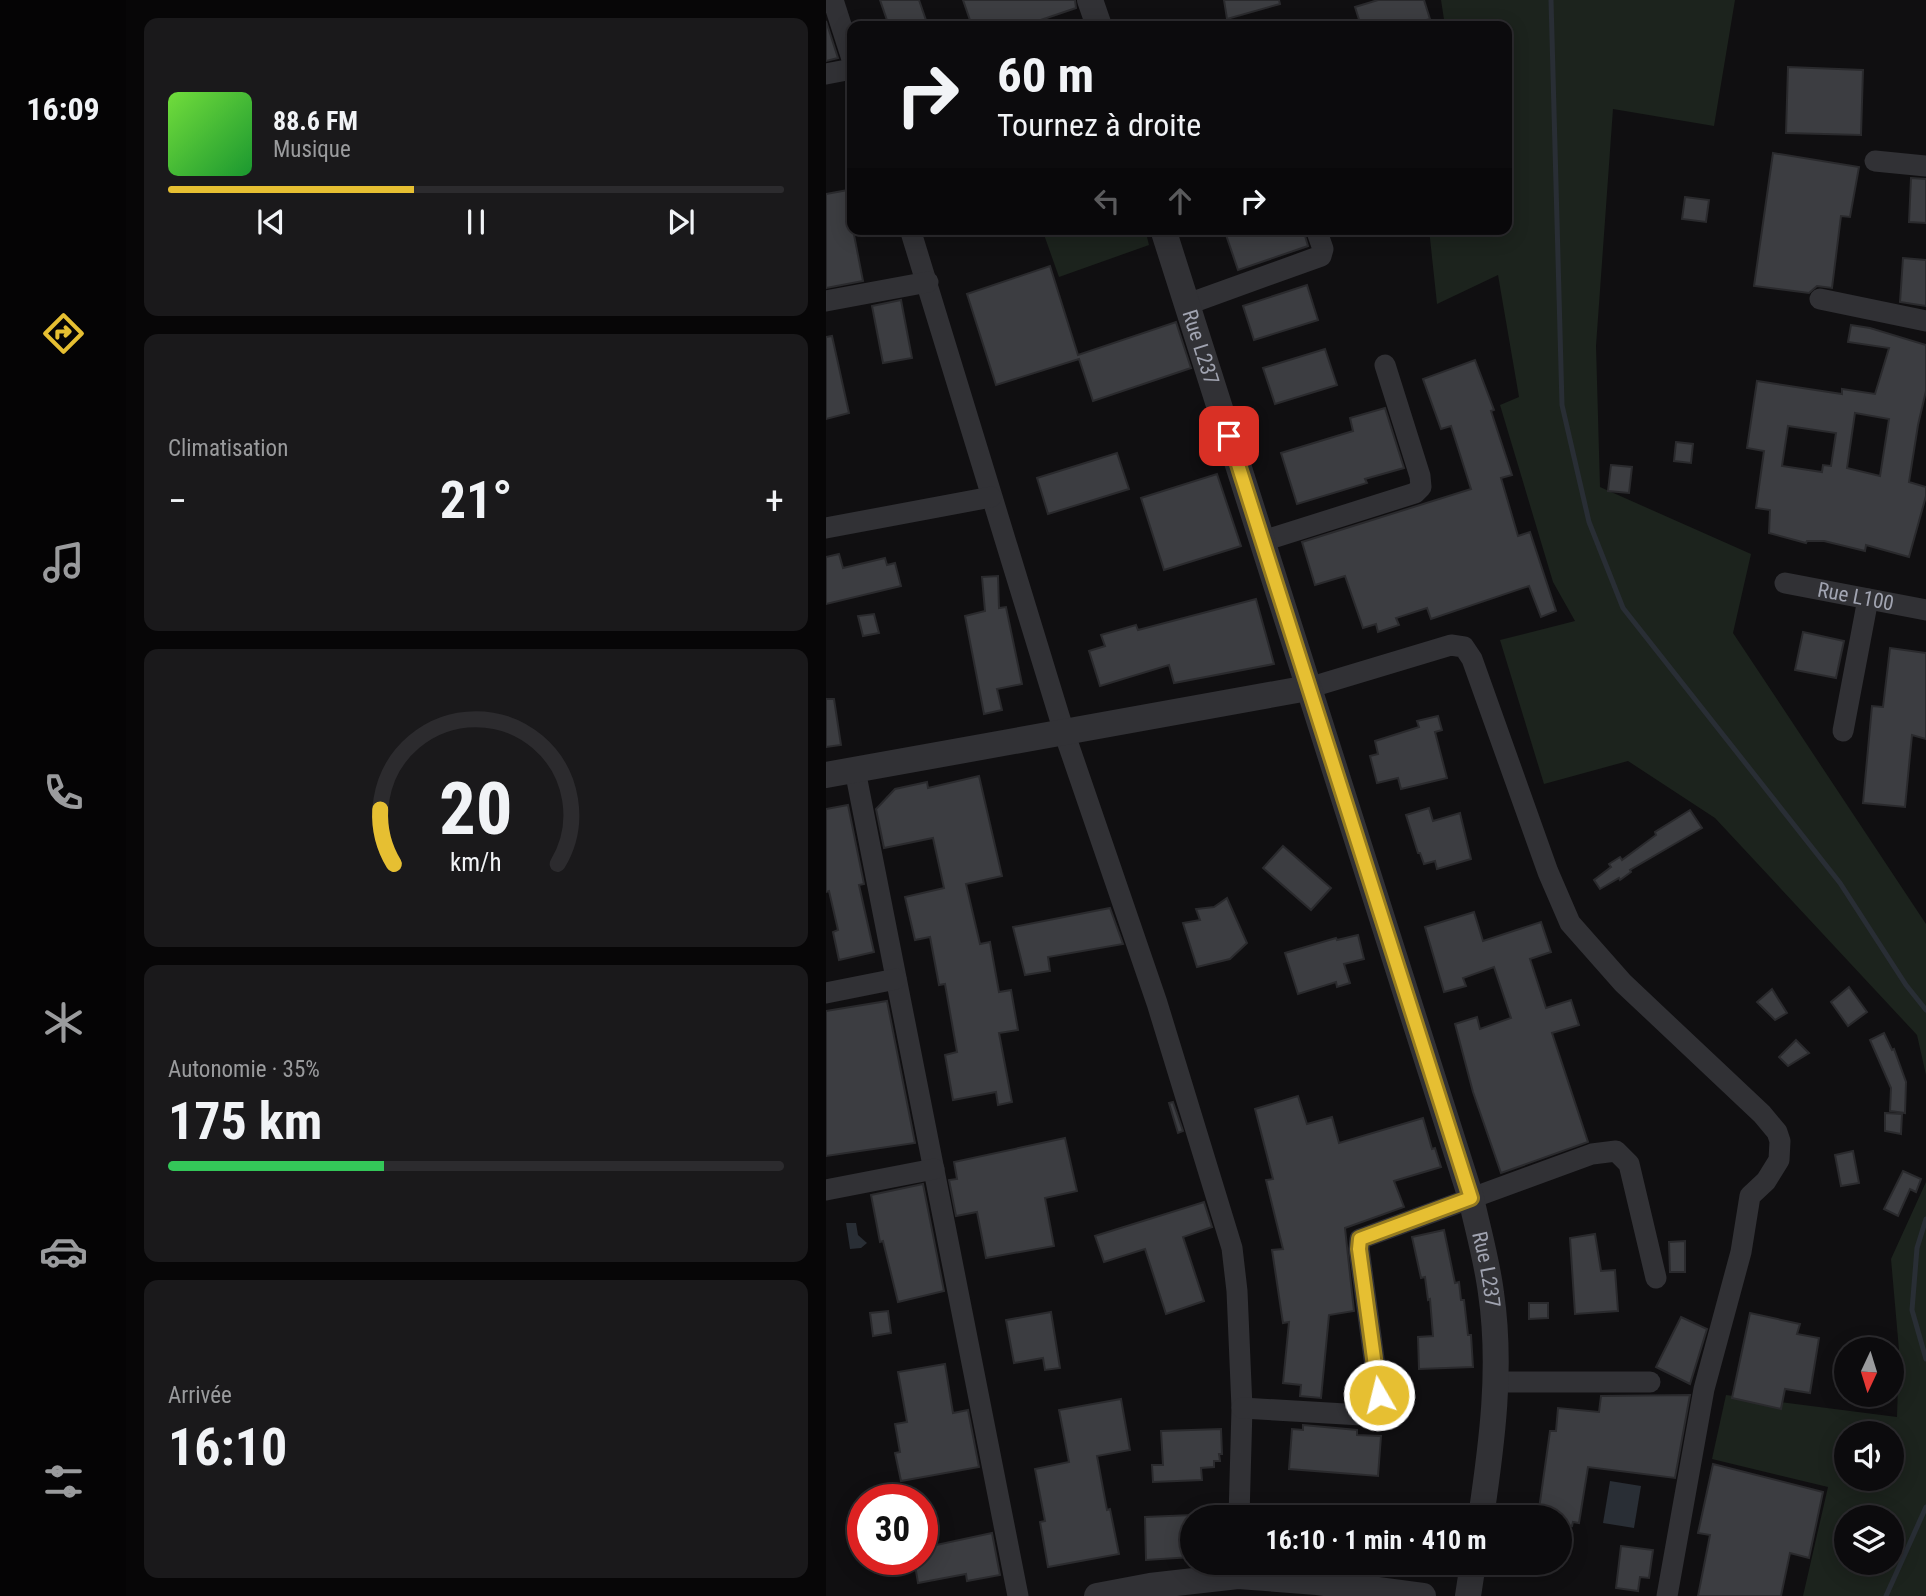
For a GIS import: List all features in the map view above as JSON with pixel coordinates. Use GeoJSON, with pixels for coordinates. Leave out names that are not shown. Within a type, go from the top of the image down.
{"type":"FeatureCollection","features":[{"type":"Feature","properties":{"kind":"street"},"geometry":{"type":"LineString","coordinates":[[834,0],[847,43]]}},
{"type":"Feature","properties":{"kind":"street"},"geometry":{"type":"LineString","coordinates":[[1090,0],[1097,21]]}},
{"type":"Feature","properties":{"kind":"street"},"geometry":{"type":"LineString","coordinates":[[826,74],[847,70]]}},
{"type":"Feature","properties":{"kind":"street"},"geometry":{"type":"LineString","coordinates":[[1875,161],[1926,166]]}},
{"type":"Feature","properties":{"kind":"street"},"geometry":{"type":"LineString","coordinates":[[912,235],[1064,732],[1157,1003],[1232,1248],[1237,1291],[1242,1408],[1239,1505]]}},
{"type":"Feature","properties":{"kind":"street","name":"Rue L237"},"geometry":{"type":"LineString","coordinates":[[1165,235],[1471,1198],[1492,1293],[1495,1382],[1493,1433],[1483,1505]]}},
{"type":"Feature","properties":{"kind":"street"},"geometry":{"type":"LineString","coordinates":[[1188,304],[1321,256],[1323,249],[1318,235]]}},
{"type":"Feature","properties":{"kind":"street"},"geometry":{"type":"LineString","coordinates":[[826,301],[928,282]]}},
{"type":"Feature","properties":{"kind":"street"},"geometry":{"type":"LineString","coordinates":[[1820,299],[1926,321]]}},
{"type":"Feature","properties":{"kind":"street"},"geometry":{"type":"LineString","coordinates":[[1263,541],[1415,493],[1421,487],[1420,476],[1385,365]]}},
{"type":"Feature","properties":{"kind":"street"},"geometry":{"type":"LineString","coordinates":[[826,528],[991,497]]}},
{"type":"Feature","properties":{"kind":"street","name":"Rue L100"},"geometry":{"type":"LineString","coordinates":[[1785,583],[1868,599],[1925,604]]}},
{"type":"Feature","properties":{"kind":"street"},"geometry":{"type":"LineString","coordinates":[[1843,731],[1868,599]]}},
{"type":"Feature","properties":{"kind":"street"},"geometry":{"type":"LineString","coordinates":[[826,775],[1308,688],[1451,645],[1464,647],[1472,659],[1548,872],[1570,923],[1623,983],[1762,1114],[1777,1132],[1780,1141],[1779,1160],[1766,1181],[1750,1196],[1741,1252],[1704,1389],[1667,1596]]}},
{"type":"Feature","properties":{"kind":"street"},"geometry":{"type":"LineString","coordinates":[[855,770],[1018,1596]]}},
{"type":"Feature","properties":{"kind":"street"},"geometry":{"type":"LineString","coordinates":[[826,993],[897,979]]}},
{"type":"Feature","properties":{"kind":"street"},"geometry":{"type":"LineString","coordinates":[[1242,1408],[1362,1415],[1374,1409],[1379,1395],[1359,1249],[1360,1239],[1592,1154],[1616,1152],[1629,1164],[1656,1278]]}},
{"type":"Feature","properties":{"kind":"street"},"geometry":{"type":"LineString","coordinates":[[826,1190],[934,1169]]}},
{"type":"Feature","properties":{"kind":"street"},"geometry":{"type":"LineString","coordinates":[[1495,1382],[1650,1382]]}},
{"type":"Feature","properties":{"kind":"street"},"geometry":{"type":"LineString","coordinates":[[1097,1596],[1207,1575]]}},
{"type":"Feature","properties":{"kind":"street"},"geometry":{"type":"LineString","coordinates":[[1278,1575],[1423,1596]]}},
{"type":"Feature","properties":{"kind":"street"},"geometry":{"type":"LineString","coordinates":[[1468,1596],[1471,1575]]}},
{"type":"Feature","properties":{"kind":"shaded area"},"geometry":{"type":"Polygon","coordinates":[[[1441,0],[1735,0],[1714,126],[1613,109],[1596,346],[1600,487],[1751,554],[1733,633],[1926,924],[1926,1075],[1917,1035],[1715,818],[1628,761],[1544,784],[1500,640],[1575,621],[1553,582],[1500,405],[1519,397],[1498,275],[1437,304],[1430,235],[1512,235],[1512,21],[1444,21],[1441,0]]]}},
{"type":"Feature","properties":{"kind":"shaded area"},"geometry":{"type":"Polygon","coordinates":[[[1044,235],[1146,235],[1149,245],[1059,277],[1044,235]]]}},
{"type":"Feature","properties":{"kind":"shaded area"},"geometry":{"type":"Polygon","coordinates":[[[1926,1182],[1926,1596],[1803,1596],[1828,1487],[1712,1459],[1726,1395],[1897,1417],[1897,1407],[1904,1407],[1904,1337],[1898,1337],[1891,1259],[1926,1182]]]}},
{"type":"Feature","properties":{"kind":"shaded area"},"geometry":{"type":"Polygon","coordinates":[[[846,1223],[856,1223],[858,1235],[867,1243],[861,1248],[850,1249],[846,1223]]]}},
{"type":"Feature","properties":{"kind":"shaded area"},"geometry":{"type":"Polygon","coordinates":[[[1610,1481],[1641,1486],[1634,1528],[1603,1523],[1610,1481]]]}},
{"type":"Feature","properties":{"kind":"building"},"geometry":{"type":"Polygon","coordinates":[[[880,0],[919,0],[926,21],[887,21],[880,0]]]}},
{"type":"Feature","properties":{"kind":"building"},"geometry":{"type":"Polygon","coordinates":[[[963,0],[1075,0],[1076,8],[1038,21],[970,21],[963,0]]]}},
{"type":"Feature","properties":{"kind":"building"},"geometry":{"type":"Polygon","coordinates":[[[1224,0],[1279,0],[1280,4],[1227,19],[1224,0]]]}},
{"type":"Feature","properties":{"kind":"building"},"geometry":{"type":"Polygon","coordinates":[[[1378,0],[1424,0],[1430,19],[1359,21],[1355,7],[1378,0]]]}},
{"type":"Feature","properties":{"kind":"building"},"geometry":{"type":"Polygon","coordinates":[[[826,21],[838,58],[826,61],[826,21]]]}},
{"type":"Feature","properties":{"kind":"building"},"geometry":{"type":"Polygon","coordinates":[[[1788,67],[1863,70],[1861,135],[1786,133],[1788,67]]]}},
{"type":"Feature","properties":{"kind":"building"},"geometry":{"type":"Polygon","coordinates":[[[1773,153],[1859,167],[1850,217],[1841,216],[1832,288],[1817,286],[1809,293],[1754,286],[1773,153]]]}},
{"type":"Feature","properties":{"kind":"building"},"geometry":{"type":"Polygon","coordinates":[[[1911,178],[1926,179],[1926,223],[1909,222],[1911,178]]]}},
{"type":"Feature","properties":{"kind":"building"},"geometry":{"type":"Polygon","coordinates":[[[847,190],[847,235],[854,235],[863,281],[826,288],[826,194],[847,190]]]}},
{"type":"Feature","properties":{"kind":"building"},"geometry":{"type":"Polygon","coordinates":[[[1685,197],[1709,200],[1706,222],[1682,219],[1685,197]]]}},
{"type":"Feature","properties":{"kind":"building"},"geometry":{"type":"Polygon","coordinates":[[[1226,235],[1305,235],[1308,246],[1238,270],[1226,235]]]}},
{"type":"Feature","properties":{"kind":"building"},"geometry":{"type":"Polygon","coordinates":[[[1903,258],[1926,260],[1926,306],[1900,302],[1903,258]]]}},
{"type":"Feature","properties":{"kind":"building"},"geometry":{"type":"Polygon","coordinates":[[[1050,266],[1078,355],[1176,322],[1191,368],[1093,401],[1079,359],[996,385],[967,294],[1050,266]]]}},
{"type":"Feature","properties":{"kind":"building"},"geometry":{"type":"Polygon","coordinates":[[[1307,285],[1318,320],[1254,340],[1243,306],[1307,285]]]}},
{"type":"Feature","properties":{"kind":"building"},"geometry":{"type":"Polygon","coordinates":[[[901,300],[912,358],[883,363],[872,306],[901,300]]]}},
{"type":"Feature","properties":{"kind":"building"},"geometry":{"type":"Polygon","coordinates":[[[1851,325],[1926,345],[1926,391],[1909,482],[1926,487],[1926,496],[1909,557],[1866,545],[1865,551],[1824,541],[1806,543],[1769,533],[1770,510],[1756,508],[1764,451],[1747,448],[1757,381],[1842,394],[1842,389],[1875,394],[1889,348],[1848,342],[1851,325]],[[1855,413],[1847,468],[1880,476],[1889,419],[1855,413]],[[1788,426],[1782,466],[1822,472],[1823,465],[1831,466],[1836,433],[1788,426]]]}},
{"type":"Feature","properties":{"kind":"building"},"geometry":{"type":"Polygon","coordinates":[[[832,336],[849,413],[826,419],[826,337],[832,336]]]}},
{"type":"Feature","properties":{"kind":"building"},"geometry":{"type":"Polygon","coordinates":[[[1325,349],[1337,385],[1275,404],[1263,368],[1325,349]]]}},
{"type":"Feature","properties":{"kind":"building"},"geometry":{"type":"Polygon","coordinates":[[[1475,360],[1494,410],[1491,411],[1512,475],[1501,478],[1518,536],[1530,532],[1556,611],[1541,617],[1529,586],[1431,619],[1427,608],[1396,618],[1399,625],[1378,632],[1376,624],[1363,628],[1345,576],[1315,585],[1302,542],[1471,489],[1451,426],[1441,429],[1423,379],[1475,360]]]}},
{"type":"Feature","properties":{"kind":"building"},"geometry":{"type":"Polygon","coordinates":[[[1385,408],[1404,468],[1365,479],[1367,483],[1297,504],[1281,453],[1353,431],[1350,418],[1385,408]]]}},
{"type":"Feature","properties":{"kind":"building"},"geometry":{"type":"Polygon","coordinates":[[[1676,442],[1693,444],[1691,463],[1674,461],[1676,442]]]}},
{"type":"Feature","properties":{"kind":"building"},"geometry":{"type":"Polygon","coordinates":[[[1117,453],[1129,489],[1048,514],[1037,478],[1117,453]]]}},
{"type":"Feature","properties":{"kind":"building"},"geometry":{"type":"Polygon","coordinates":[[[1611,465],[1632,467],[1629,493],[1608,491],[1611,465]]]}},
{"type":"Feature","properties":{"kind":"building"},"geometry":{"type":"Polygon","coordinates":[[[1217,474],[1241,546],[1164,570],[1141,498],[1217,474]]]}},
{"type":"Feature","properties":{"kind":"building"},"geometry":{"type":"Polygon","coordinates":[[[839,554],[843,568],[885,558],[887,565],[895,563],[901,586],[826,604],[826,557],[839,554]]]}},
{"type":"Feature","properties":{"kind":"building"},"geometry":{"type":"Polygon","coordinates":[[[998,576],[999,608],[1006,607],[1022,684],[997,689],[1002,710],[984,714],[965,616],[985,611],[982,577],[998,576]]]}},
{"type":"Feature","properties":{"kind":"building"},"geometry":{"type":"Polygon","coordinates":[[[1256,599],[1274,664],[1174,683],[1169,665],[1100,686],[1089,651],[1105,646],[1101,635],[1136,625],[1138,630],[1256,599]]]}},
{"type":"Feature","properties":{"kind":"building"},"geometry":{"type":"Polygon","coordinates":[[[874,614],[879,633],[863,636],[858,616],[874,614]]]}},
{"type":"Feature","properties":{"kind":"building"},"geometry":{"type":"Polygon","coordinates":[[[1803,632],[1844,641],[1836,678],[1795,670],[1803,632]]]}},
{"type":"Feature","properties":{"kind":"building"},"geometry":{"type":"Polygon","coordinates":[[[1890,648],[1926,653],[1926,739],[1912,735],[1905,807],[1863,803],[1872,706],[1883,707],[1890,648]]]}},
{"type":"Feature","properties":{"kind":"building"},"geometry":{"type":"Polygon","coordinates":[[[826,699],[834,699],[841,745],[826,747],[826,699]]]}},
{"type":"Feature","properties":{"kind":"building"},"geometry":{"type":"Polygon","coordinates":[[[1438,716],[1442,730],[1435,732],[1447,778],[1401,789],[1398,778],[1377,783],[1370,756],[1378,754],[1375,741],[1419,727],[1417,721],[1438,716]]]}},
{"type":"Feature","properties":{"kind":"building"},"geometry":{"type":"Polygon","coordinates":[[[979,776],[1002,876],[966,884],[980,944],[990,942],[999,992],[1011,990],[1018,1030],[999,1033],[1012,1102],[998,1105],[996,1092],[953,1100],[945,1055],[957,1052],[945,984],[939,985],[930,937],[915,940],[905,897],[944,888],[933,838],[884,848],[876,809],[895,789],[927,782],[928,788],[979,776]]]}},
{"type":"Feature","properties":{"kind":"building"},"geometry":{"type":"Polygon","coordinates":[[[848,805],[864,884],[859,885],[874,952],[839,960],[833,932],[838,930],[829,891],[826,892],[826,809],[848,805]]]}},
{"type":"Feature","properties":{"kind":"building"},"geometry":{"type":"Polygon","coordinates":[[[1429,808],[1433,821],[1460,813],[1471,859],[1437,869],[1435,861],[1424,864],[1406,815],[1429,808]]]}},
{"type":"Feature","properties":{"kind":"building"},"geometry":{"type":"Polygon","coordinates":[[[1690,810],[1702,828],[1630,870],[1631,872],[1620,880],[1619,878],[1600,889],[1594,880],[1611,867],[1609,864],[1620,857],[1622,860],[1656,835],[1655,832],[1690,810]]]}},
{"type":"Feature","properties":{"kind":"building"},"geometry":{"type":"Polygon","coordinates":[[[1283,846],[1331,888],[1311,910],[1263,868],[1283,846]]]}},
{"type":"Feature","properties":{"kind":"building"},"geometry":{"type":"Polygon","coordinates":[[[1227,898],[1247,943],[1230,959],[1197,967],[1183,923],[1200,920],[1196,909],[1214,907],[1227,898]]]}},
{"type":"Feature","properties":{"kind":"building"},"geometry":{"type":"Polygon","coordinates":[[[1110,908],[1123,944],[1048,957],[1050,971],[1025,975],[1013,927],[1110,908]]]}},
{"type":"Feature","properties":{"kind":"building"},"geometry":{"type":"Polygon","coordinates":[[[1474,912],[1483,941],[1541,922],[1551,952],[1530,959],[1546,1008],[1571,1000],[1579,1025],[1552,1033],[1588,1142],[1501,1173],[1473,1092],[1455,1024],[1477,1017],[1480,1029],[1511,1018],[1494,967],[1463,978],[1466,986],[1444,992],[1425,927],[1474,912]]]}},
{"type":"Feature","properties":{"kind":"building"},"geometry":{"type":"Polygon","coordinates":[[[1358,935],[1364,959],[1344,964],[1350,983],[1337,987],[1336,982],[1298,994],[1285,953],[1336,938],[1337,940],[1358,935]]]}},
{"type":"Feature","properties":{"kind":"building"},"geometry":{"type":"Polygon","coordinates":[[[1849,987],[1867,1012],[1848,1026],[1831,1002],[1849,987]]]}},
{"type":"Feature","properties":{"kind":"building"},"geometry":{"type":"Polygon","coordinates":[[[1772,989],[1787,1013],[1775,1020],[1757,1002],[1772,989]]]}},
{"type":"Feature","properties":{"kind":"building"},"geometry":{"type":"Polygon","coordinates":[[[887,1001],[915,1143],[826,1156],[826,1011],[887,1001]]]}},
{"type":"Feature","properties":{"kind":"building"},"geometry":{"type":"Polygon","coordinates":[[[1884,1033],[1892,1050],[1894,1049],[1906,1082],[1905,1113],[1890,1111],[1891,1088],[1870,1040],[1884,1033]]]}},
{"type":"Feature","properties":{"kind":"building"},"geometry":{"type":"Polygon","coordinates":[[[1796,1040],[1809,1053],[1788,1066],[1779,1057],[1796,1040]]]}},
{"type":"Feature","properties":{"kind":"building"},"geometry":{"type":"Polygon","coordinates":[[[1298,1096],[1307,1124],[1332,1117],[1339,1143],[1423,1118],[1432,1149],[1435,1148],[1441,1167],[1394,1181],[1404,1207],[1345,1228],[1354,1311],[1329,1315],[1321,1398],[1300,1396],[1301,1385],[1283,1383],[1289,1322],[1283,1323],[1272,1250],[1283,1249],[1266,1180],[1273,1179],[1255,1109],[1298,1096]]]}},
{"type":"Feature","properties":{"kind":"building"},"geometry":{"type":"Polygon","coordinates":[[[1173,1102],[1183,1131],[1178,1133],[1169,1103],[1173,1102]]]}},
{"type":"Feature","properties":{"kind":"building"},"geometry":{"type":"Polygon","coordinates":[[[1885,1113],[1902,1114],[1901,1134],[1885,1131],[1885,1113]]]}},
{"type":"Feature","properties":{"kind":"building"},"geometry":{"type":"Polygon","coordinates":[[[1065,1138],[1077,1191],[1045,1198],[1054,1246],[986,1258],[977,1212],[956,1216],[949,1180],[957,1179],[954,1162],[1065,1138]]]}},
{"type":"Feature","properties":{"kind":"building"},"geometry":{"type":"Polygon","coordinates":[[[1853,1151],[1859,1183],[1841,1186],[1835,1155],[1853,1151]]]}},
{"type":"Feature","properties":{"kind":"building"},"geometry":{"type":"Polygon","coordinates":[[[1903,1171],[1921,1179],[1916,1192],[1910,1189],[1898,1216],[1884,1209],[1903,1171]]]}},
{"type":"Feature","properties":{"kind":"building"},"geometry":{"type":"Polygon","coordinates":[[[923,1184],[944,1291],[898,1302],[883,1241],[880,1242],[871,1195],[923,1184]]]}},
{"type":"Feature","properties":{"kind":"building"},"geometry":{"type":"Polygon","coordinates":[[[1204,1202],[1212,1227],[1183,1237],[1204,1301],[1166,1314],[1145,1249],[1104,1262],[1095,1236],[1204,1202]]]}},
{"type":"Feature","properties":{"kind":"building"},"geometry":{"type":"Polygon","coordinates":[[[1444,1230],[1455,1283],[1459,1282],[1461,1300],[1464,1300],[1468,1335],[1471,1335],[1473,1367],[1419,1369],[1418,1337],[1433,1336],[1430,1299],[1428,1300],[1425,1277],[1421,1278],[1412,1237],[1444,1230]]]}},
{"type":"Feature","properties":{"kind":"building"},"geometry":{"type":"Polygon","coordinates":[[[1595,1234],[1601,1271],[1615,1270],[1618,1311],[1575,1314],[1570,1238],[1595,1234]]]}},
{"type":"Feature","properties":{"kind":"building"},"geometry":{"type":"Polygon","coordinates":[[[1685,1241],[1685,1272],[1670,1272],[1669,1242],[1685,1241]]]}},
{"type":"Feature","properties":{"kind":"building"},"geometry":{"type":"Polygon","coordinates":[[[1529,1303],[1548,1303],[1548,1318],[1529,1319],[1529,1303]]]}},
{"type":"Feature","properties":{"kind":"building"},"geometry":{"type":"Polygon","coordinates":[[[888,1311],[891,1333],[873,1336],[870,1313],[888,1311]]]}},
{"type":"Feature","properties":{"kind":"building"},"geometry":{"type":"Polygon","coordinates":[[[1051,1312],[1060,1368],[1045,1370],[1043,1358],[1014,1363],[1006,1320],[1051,1312]]]}},
{"type":"Feature","properties":{"kind":"building"},"geometry":{"type":"Polygon","coordinates":[[[1750,1313],[1800,1324],[1797,1334],[1819,1338],[1810,1393],[1785,1389],[1781,1409],[1732,1398],[1750,1313]]]}},
{"type":"Feature","properties":{"kind":"building"},"geometry":{"type":"Polygon","coordinates":[[[1681,1317],[1707,1329],[1690,1384],[1656,1367],[1681,1317]]]}},
{"type":"Feature","properties":{"kind":"building"},"geometry":{"type":"Polygon","coordinates":[[[945,1364],[953,1413],[968,1410],[979,1467],[901,1481],[895,1453],[900,1452],[895,1424],[907,1422],[898,1372],[945,1364]]]}},
{"type":"Feature","properties":{"kind":"building"},"geometry":{"type":"Polygon","coordinates":[[[1690,1395],[1675,1478],[1588,1467],[1579,1523],[1573,1522],[1572,1526],[1572,1505],[1540,1505],[1550,1431],[1556,1431],[1558,1408],[1599,1412],[1601,1396],[1690,1395]]]}},
{"type":"Feature","properties":{"kind":"building"},"geometry":{"type":"Polygon","coordinates":[[[1121,1399],[1130,1450],[1097,1456],[1119,1554],[1048,1567],[1040,1522],[1045,1521],[1035,1469],[1069,1462],[1059,1410],[1121,1399]]]}},
{"type":"Feature","properties":{"kind":"building"},"geometry":{"type":"Polygon","coordinates":[[[1303,1425],[1357,1430],[1357,1435],[1381,1436],[1378,1476],[1289,1469],[1292,1429],[1303,1430],[1303,1425]]]}},
{"type":"Feature","properties":{"kind":"building"},"geometry":{"type":"Polygon","coordinates":[[[1221,1429],[1220,1461],[1214,1461],[1214,1467],[1201,1468],[1202,1480],[1153,1482],[1152,1465],[1163,1465],[1161,1431],[1221,1429]]]}},
{"type":"Feature","properties":{"kind":"building"},"geometry":{"type":"Polygon","coordinates":[[[1713,1464],[1823,1492],[1809,1558],[1790,1553],[1781,1596],[1698,1596],[1710,1535],[1698,1533],[1713,1464]]]}},
{"type":"Feature","properties":{"kind":"building"},"geometry":{"type":"Polygon","coordinates":[[[1180,1516],[1180,1558],[1146,1560],[1145,1517],[1180,1516]]]}},
{"type":"Feature","properties":{"kind":"building"},"geometry":{"type":"Polygon","coordinates":[[[992,1533],[1000,1575],[967,1581],[966,1574],[918,1583],[917,1575],[938,1575],[938,1545],[992,1533]]]}},
{"type":"Feature","properties":{"kind":"building"},"geometry":{"type":"Polygon","coordinates":[[[1621,1546],[1653,1550],[1649,1578],[1640,1577],[1638,1591],[1616,1588],[1621,1546]]]}},
{"type":"Feature","properties":{"kind":"waterway"},"geometry":{"type":"LineString","coordinates":[[1551,0],[1562,405],[1589,522],[1623,608],[1840,883],[1906,985],[1926,1010]]}},
{"type":"Feature","properties":{"kind":"waterway"},"geometry":{"type":"LineString","coordinates":[[1926,1219],[1917,1248],[1912,1310],[1926,1359]]}},
{"type":"Feature","properties":{"kind":"waterway"},"geometry":{"type":"LineString","coordinates":[[1886,1596],[1926,1507]]}},
{"type":"Feature","properties":{"kind":"route"},"geometry":{"type":"LineString","coordinates":[[1229,436],[1471,1198],[1360,1239],[1359,1249],[1379,1395]]}}]}
